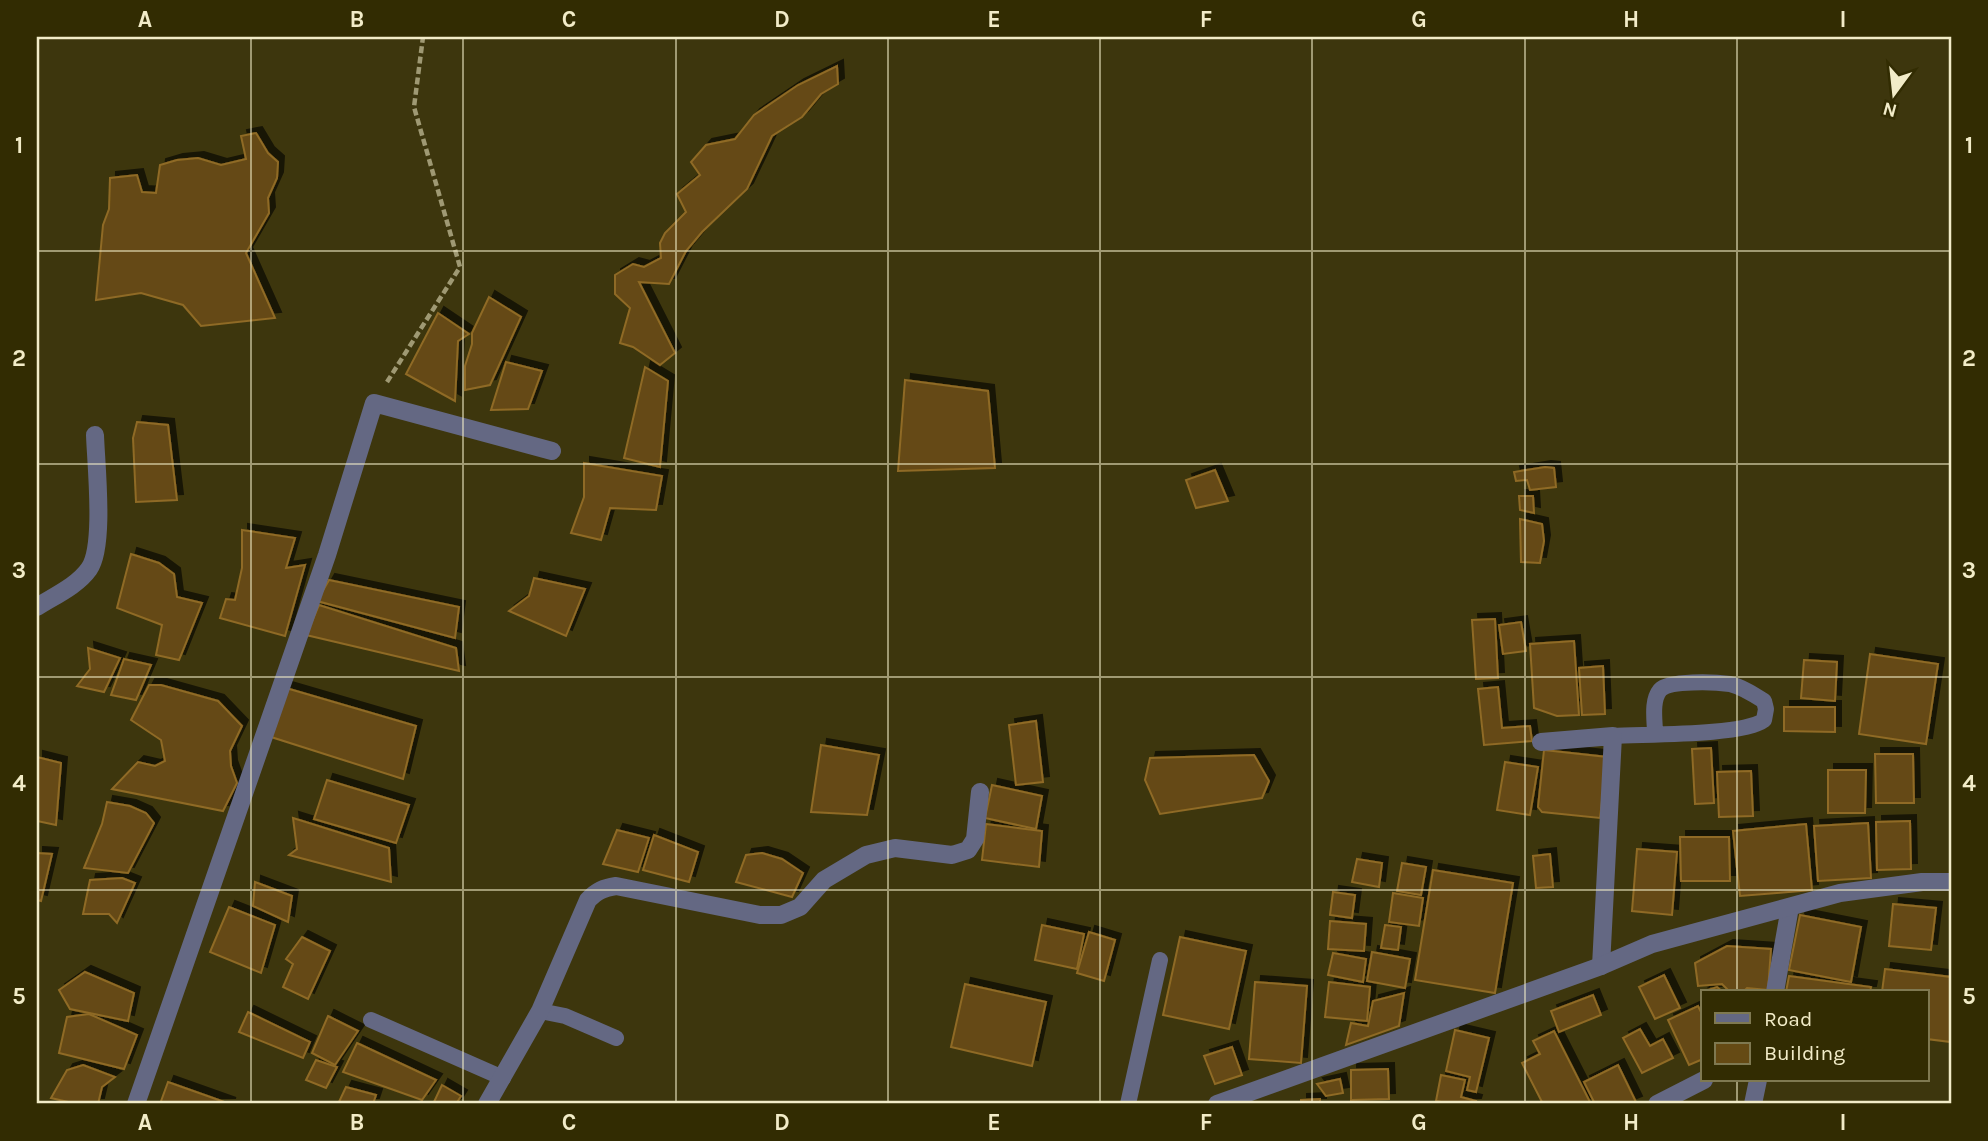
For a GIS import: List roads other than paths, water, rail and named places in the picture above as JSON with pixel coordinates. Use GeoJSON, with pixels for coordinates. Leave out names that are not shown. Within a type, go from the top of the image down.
{"type":"FeatureCollection","features":[{"type":"Feature","properties":{"kind":"street"},"geometry":{"type":"LineString","coordinates":[[136,1104],[327,555],[373,403],[552,451]]}},
{"type":"Feature","properties":{"kind":"street"},"geometry":{"type":"LineString","coordinates":[[37,607],[73,584],[90,569],[98,546],[95,435]]}},
{"type":"Feature","properties":{"kind":"street"},"geometry":{"type":"LineString","coordinates":[[1541,742],[1614,736],[1601,966]]}},
{"type":"Feature","properties":{"kind":"street"},"geometry":{"type":"LineString","coordinates":[[487,1104],[540,1011],[588,900],[603,888],[616,886],[761,915],[781,915],[800,907],[824,880],[866,855],[895,848],[952,855],[968,850],[975,839],[980,792]]}},
{"type":"Feature","properties":{"kind":"street"},"geometry":{"type":"LineString","coordinates":[[1217,1104],[1601,966],[1652,944],[1840,893],[1922,882],[1951,882]]}},
{"type":"Feature","properties":{"kind":"street"},"geometry":{"type":"LineString","coordinates":[[1775,990],[1790,907]]}},
{"type":"Feature","properties":{"kind":"street"},"geometry":{"type":"LineString","coordinates":[[1657,1104],[1701,1082]]}},
{"type":"Feature","properties":{"kind":"street"},"geometry":{"type":"LineString","coordinates":[[1753,1104],[1758,1082]]}},
{"type":"Feature","properties":{"kind":"lane"},"geometry":{"type":"LineString","coordinates":[[1614,736],[1731,730],[1756,726],[1764,720],[1764,701],[1748,690],[1730,684],[1677,683],[1662,688],[1656,696],[1655,733]]}},
{"type":"Feature","properties":{"kind":"lane"},"geometry":{"type":"LineString","coordinates":[[1129,1104],[1160,960]]}},
{"type":"Feature","properties":{"kind":"lane"},"geometry":{"type":"LineString","coordinates":[[540,1011],[565,1016],[615,1038]]}},
{"type":"Feature","properties":{"kind":"lane"},"geometry":{"type":"LineString","coordinates":[[371,1020],[503,1078]]}}]}
